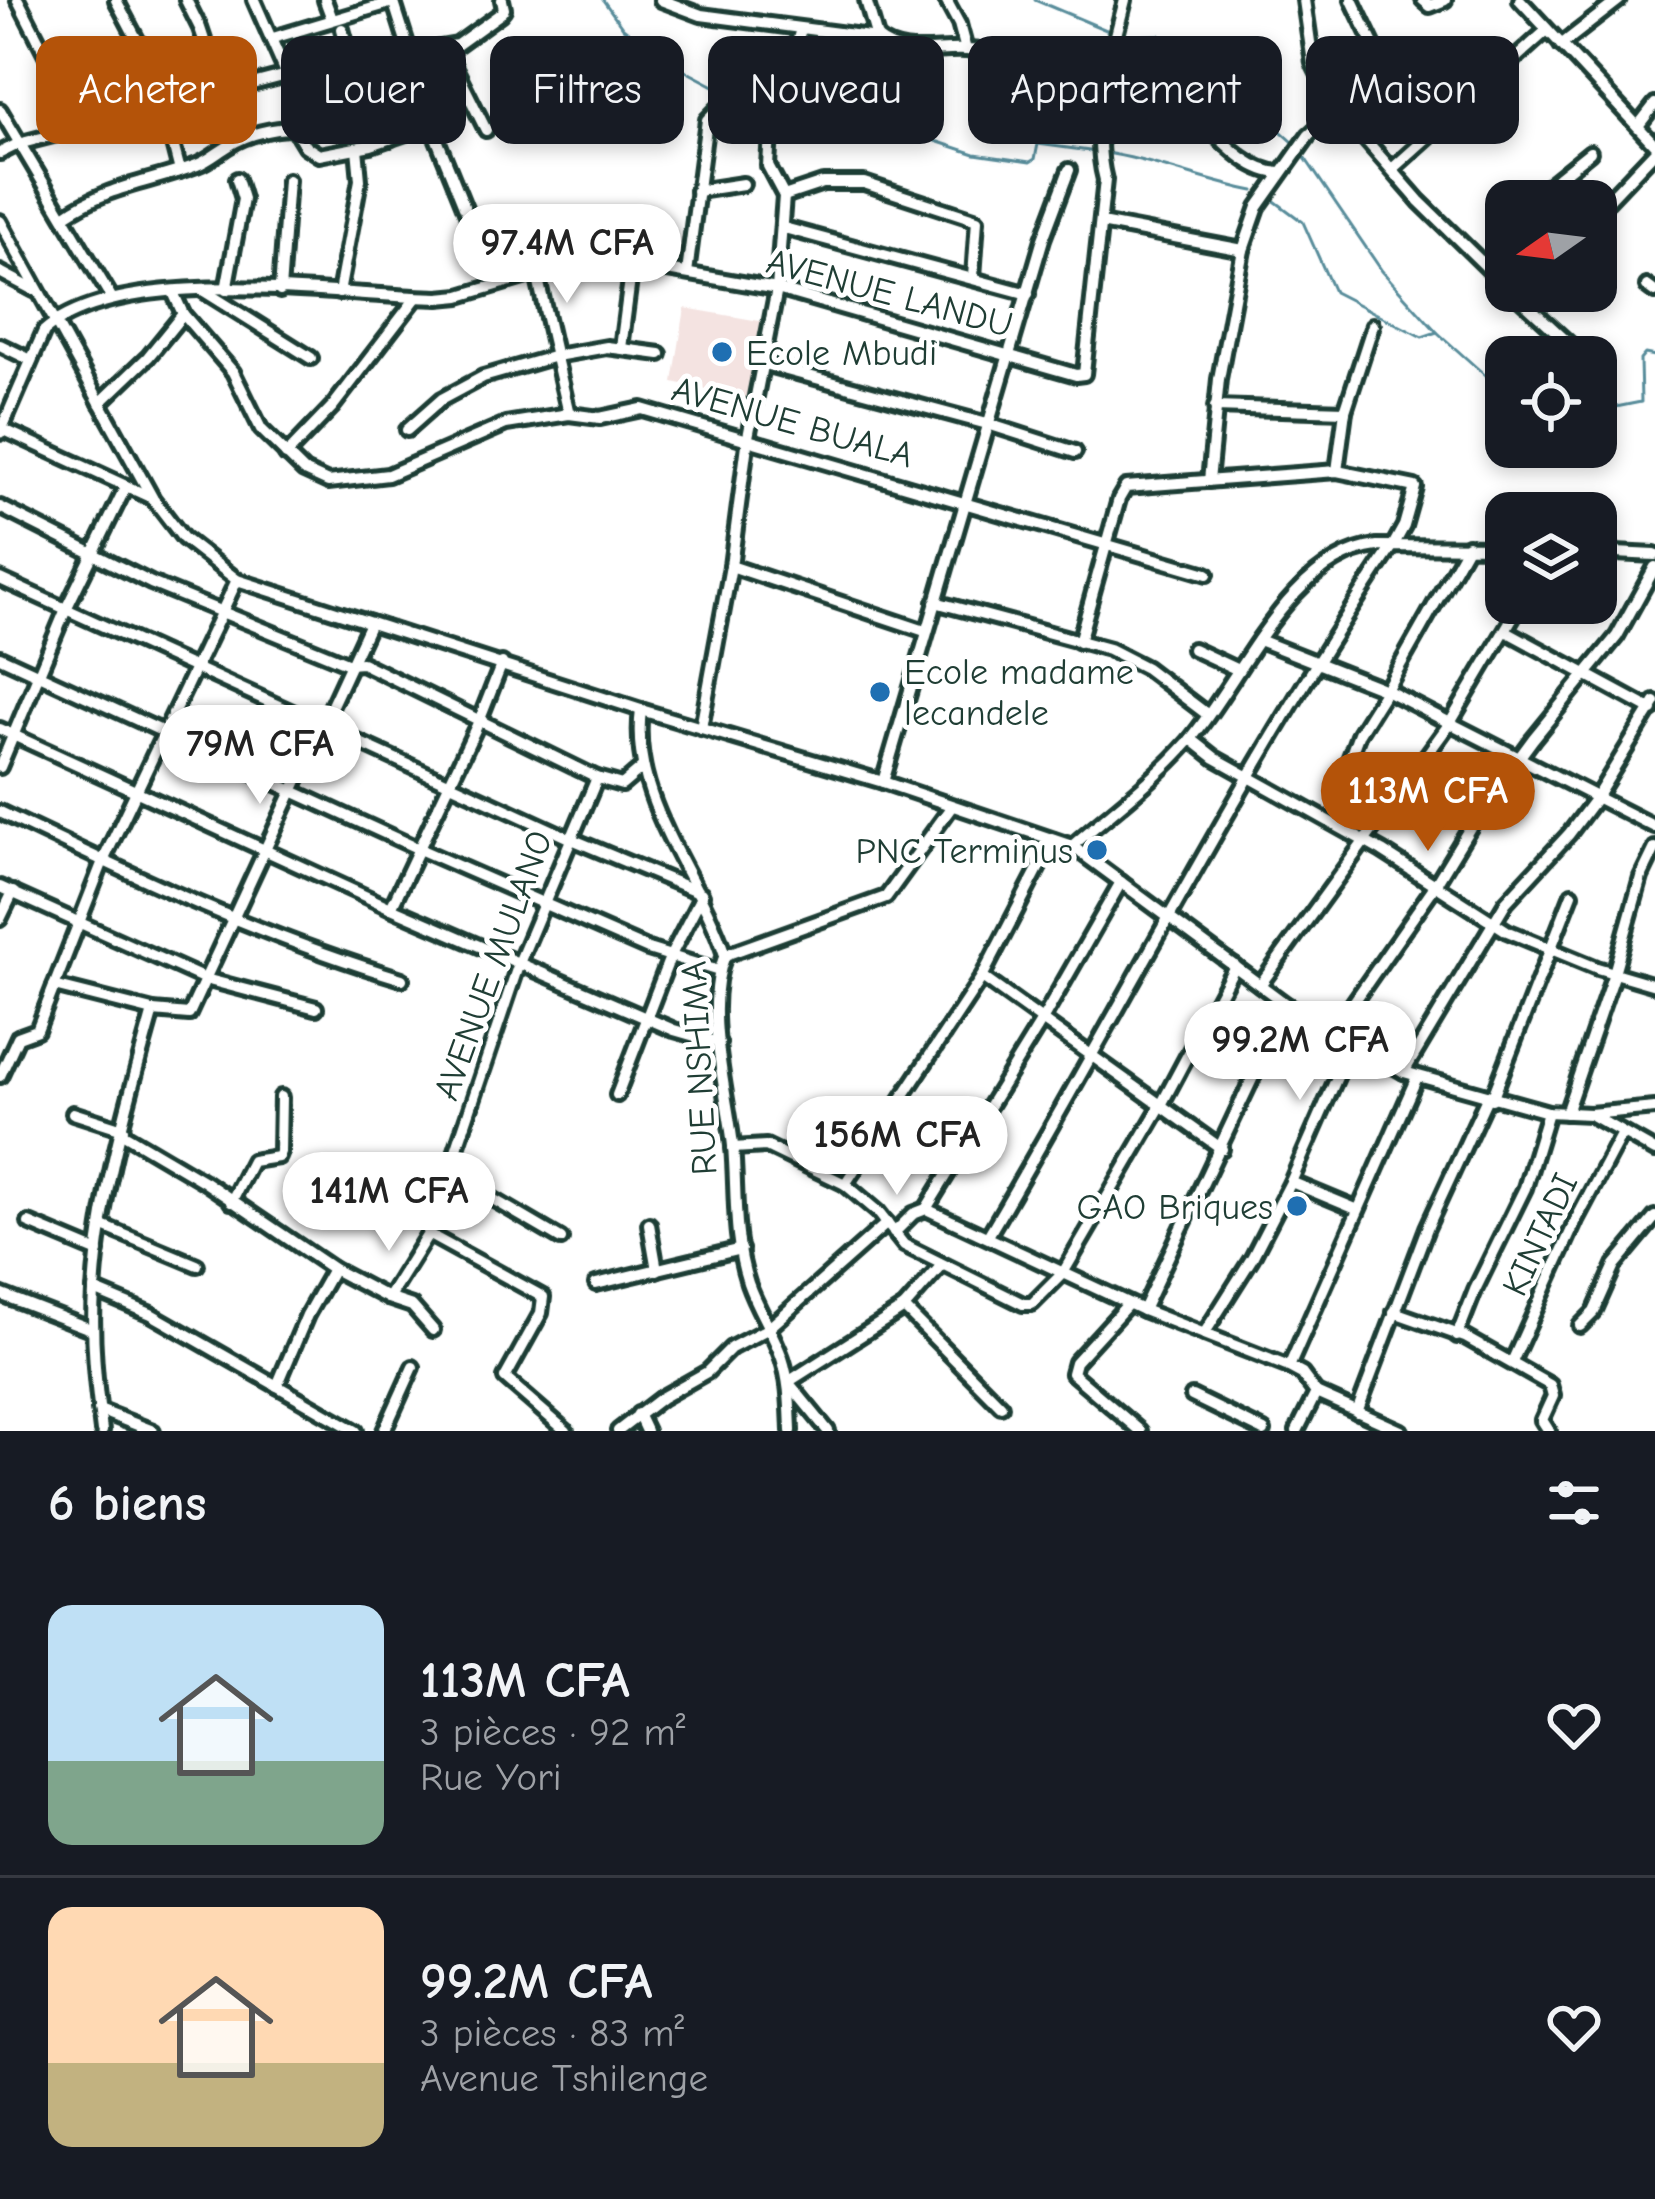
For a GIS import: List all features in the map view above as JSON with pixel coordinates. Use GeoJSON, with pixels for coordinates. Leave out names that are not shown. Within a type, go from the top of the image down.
{"type":"FeatureCollection","features":[{"type":"Feature","properties":{"kind":"street"},"geometry":{"type":"LineString","coordinates":[[18,0],[36,36]]}},
{"type":"Feature","properties":{"kind":"street"},"geometry":{"type":"LineString","coordinates":[[116,0],[135,36]]}},
{"type":"Feature","properties":{"kind":"street"},"geometry":{"type":"LineString","coordinates":[[186,0],[203,36]]}},
{"type":"Feature","properties":{"kind":"street"},"geometry":{"type":"LineString","coordinates":[[254,0],[281,59]]}},
{"type":"Feature","properties":{"kind":"street"},"geometry":{"type":"LineString","coordinates":[[325,0],[341,36]]}},
{"type":"Feature","properties":{"kind":"street"},"geometry":{"type":"LineString","coordinates":[[466,38],[485,28],[504,9],[502,0]]}},
{"type":"Feature","properties":{"kind":"street"},"geometry":{"type":"LineString","coordinates":[[661,0],[701,15],[860,36]]}},
{"type":"Feature","properties":{"kind":"street"},"geometry":{"type":"LineString","coordinates":[[866,0],[876,36]]}},
{"type":"Feature","properties":{"kind":"street"},"geometry":{"type":"LineString","coordinates":[[944,50],[966,50],[946,0]]}},
{"type":"Feature","properties":{"kind":"street"},"geometry":{"type":"LineString","coordinates":[[1117,36],[1125,0]]}},
{"type":"Feature","properties":{"kind":"street"},"geometry":{"type":"LineString","coordinates":[[1304,0],[1309,36]]}},
{"type":"Feature","properties":{"kind":"street"},"geometry":{"type":"LineString","coordinates":[[1352,0],[1369,36]]}},
{"type":"Feature","properties":{"kind":"street"},"geometry":{"type":"LineString","coordinates":[[1423,0],[1430,6],[1445,0]]}},
{"type":"Feature","properties":{"kind":"street"},"geometry":{"type":"LineString","coordinates":[[1520,0],[1655,148],[1617,190]]}},
{"type":"Feature","properties":{"kind":"street"},"geometry":{"type":"LineString","coordinates":[[1562,46],[1618,0]]}},
{"type":"Feature","properties":{"kind":"street"},"geometry":{"type":"LineString","coordinates":[[273,38],[337,24],[393,1],[403,36]]}},
{"type":"Feature","properties":{"kind":"street"},"geometry":{"type":"LineString","coordinates":[[701,728],[777,289],[784,196],[768,166],[777,111],[801,29]]}},
{"type":"Feature","properties":{"kind":"street"},"geometry":{"type":"LineString","coordinates":[[1392,169],[1546,30]]}},
{"type":"Feature","properties":{"kind":"street"},"geometry":{"type":"LineString","coordinates":[[466,89],[486,130]]}},
{"type":"Feature","properties":{"kind":"street"},"geometry":{"type":"LineString","coordinates":[[1638,127],[1655,104]]}},
{"type":"Feature","properties":{"kind":"street"},"geometry":{"type":"LineString","coordinates":[[0,110],[111,297]]}},
{"type":"Feature","properties":{"kind":"street"},"geometry":{"type":"LineString","coordinates":[[687,273],[708,119]]}},
{"type":"Feature","properties":{"kind":"street"},"geometry":{"type":"LineString","coordinates":[[64,216],[90,198],[134,181],[212,159],[233,142],[290,128],[298,132],[304,146],[319,155],[372,144]]}},
{"type":"Feature","properties":{"kind":"street"},"geometry":{"type":"LineString","coordinates":[[0,153],[36,140]]}},
{"type":"Feature","properties":{"kind":"street"},"geometry":{"type":"LineString","coordinates":[[1210,482],[1215,406],[1244,250],[1258,207],[1306,140]]}},
{"type":"Feature","properties":{"kind":"street"},"geometry":{"type":"LineString","coordinates":[[174,144],[180,171]]}},
{"type":"Feature","properties":{"kind":"street"},"geometry":{"type":"LineString","coordinates":[[439,144],[470,221]]}},
{"type":"Feature","properties":{"kind":"street"},"geometry":{"type":"LineString","coordinates":[[1101,144],[1105,180],[1101,224],[1244,250]]}},
{"type":"Feature","properties":{"kind":"street"},"geometry":{"type":"LineString","coordinates":[[1228,144],[1264,172],[1281,173]]}},
{"type":"Feature","properties":{"kind":"street"},"geometry":{"type":"LineString","coordinates":[[1370,144],[1485,266]]}},
{"type":"Feature","properties":{"kind":"street"},"geometry":{"type":"LineString","coordinates":[[339,293],[360,180],[357,148]]}},
{"type":"Feature","properties":{"kind":"street"},"geometry":{"type":"LineString","coordinates":[[1555,180],[1590,152]]}},
{"type":"Feature","properties":{"kind":"street"},"geometry":{"type":"LineString","coordinates":[[883,782],[1043,239],[1070,170]]}},
{"type":"Feature","properties":{"kind":"street"},"geometry":{"type":"LineString","coordinates":[[226,290],[243,200],[237,179]]}},
{"type":"Feature","properties":{"kind":"street"},"geometry":{"type":"LineString","coordinates":[[280,291],[287,180]]}},
{"type":"Feature","properties":{"kind":"street"},"geometry":{"type":"LineString","coordinates":[[784,196],[823,183],[864,183],[977,220],[973,278]]}},
{"type":"Feature","properties":{"kind":"street"},"geometry":{"type":"LineString","coordinates":[[697,191],[742,184]]}},
{"type":"Feature","properties":{"kind":"street"},"geometry":{"type":"LineString","coordinates":[[0,221],[153,499],[183,538],[237,580],[883,782],[1072,846],[1288,1005],[1410,1074],[1548,1112],[1655,1108]]}},
{"type":"Feature","properties":{"kind":"street","name":"AVENUE LANDU"},"geometry":{"type":"LineString","coordinates":[[497,240],[514,237],[537,255],[632,264],[777,289],[1076,375],[1084,374],[1101,224]]}},
{"type":"Feature","properties":{"kind":"street","name":"AVENUE LANDU"},"geometry":{"type":"LineString","coordinates":[[784,228],[1028,294]]}},
{"type":"Feature","properties":{"kind":"street"},"geometry":{"type":"LineString","coordinates":[[537,255],[569,414]]}},
{"type":"Feature","properties":{"kind":"street"},"geometry":{"type":"LineString","coordinates":[[621,348],[632,264]]}},
{"type":"Feature","properties":{"kind":"street"},"geometry":{"type":"LineString","coordinates":[[0,272],[38,292]]}},
{"type":"Feature","properties":{"kind":"street"},"geometry":{"type":"LineString","coordinates":[[153,499],[1,430],[44,331],[56,322],[111,297],[226,290],[460,296],[537,273]]}},
{"type":"Feature","properties":{"kind":"street"},"geometry":{"type":"LineString","coordinates":[[204,291],[311,358]]}},
{"type":"Feature","properties":{"kind":"street","name":"AVENUE BUALA"},"geometry":{"type":"LineString","coordinates":[[173,292],[183,314],[233,372],[261,429],[304,471],[328,482],[388,476],[506,424],[569,414],[588,419],[643,409],[1207,574]]}},
{"type":"Feature","properties":{"kind":"street"},"geometry":{"type":"LineString","coordinates":[[286,455],[333,406],[416,298]]}},
{"type":"Feature","properties":{"kind":"street"},"geometry":{"type":"LineString","coordinates":[[1535,312],[1560,336]]}},
{"type":"Feature","properties":{"kind":"street"},"geometry":{"type":"LineString","coordinates":[[100,403],[148,357],[183,314]]}},
{"type":"Feature","properties":{"kind":"street"},"geometry":{"type":"LineString","coordinates":[[1337,472],[1345,411],[1373,326]]}},
{"type":"Feature","properties":{"kind":"street"},"geometry":{"type":"LineString","coordinates":[[0,344],[31,360]]}},
{"type":"Feature","properties":{"kind":"street"},"geometry":{"type":"LineString","coordinates":[[406,430],[462,386],[556,356],[621,348],[660,354]]}},
{"type":"Feature","properties":{"kind":"street"},"geometry":{"type":"LineString","coordinates":[[764,364],[1075,452]]}},
{"type":"Feature","properties":{"kind":"street"},"geometry":{"type":"LineString","coordinates":[[1215,406],[1345,411]]}},
{"type":"Feature","properties":{"kind":"street"},"geometry":{"type":"LineString","coordinates":[[988,1236],[1317,660],[1394,544],[1415,487],[1337,472],[1126,487],[1079,642]]}},
{"type":"Feature","properties":{"kind":"street"},"geometry":{"type":"LineString","coordinates":[[0,767],[66,609],[126,486]]}},
{"type":"Feature","properties":{"kind":"street"},"geometry":{"type":"LineString","coordinates":[[0,507],[151,583],[349,664],[362,663],[597,778],[622,784],[642,768]]}},
{"type":"Feature","properties":{"kind":"street"},"geometry":{"type":"LineString","coordinates":[[1346,768],[1359,733],[1468,545]]}},
{"type":"Feature","properties":{"kind":"street"},"geometry":{"type":"LineString","coordinates":[[1072,846],[1191,739],[1259,640],[1317,573],[1363,548],[1485,546]]}},
{"type":"Feature","properties":{"kind":"street"},"geometry":{"type":"LineString","coordinates":[[1617,553],[1655,555]]}},
{"type":"Feature","properties":{"kind":"street"},"geometry":{"type":"LineString","coordinates":[[731,566],[925,631]]}},
{"type":"Feature","properties":{"kind":"street"},"geometry":{"type":"LineString","coordinates":[[1333,1032],[1480,811],[1630,617],[1655,567]]}},
{"type":"Feature","properties":{"kind":"street"},"geometry":{"type":"LineString","coordinates":[[0,579],[701,894],[670,957],[617,1095]]}},
{"type":"Feature","properties":{"kind":"street"},"geometry":{"type":"LineString","coordinates":[[0,1076],[18,1037],[37,1030],[77,920],[237,580]]}},
{"type":"Feature","properties":{"kind":"street"},"geometry":{"type":"LineString","coordinates":[[935,602],[1109,649],[1146,668],[1208,715]]}},
{"type":"Feature","properties":{"kind":"street"},"geometry":{"type":"LineString","coordinates":[[54,986],[153,1011],[183,1016],[191,1010],[370,623]]}},
{"type":"Feature","properties":{"kind":"street"},"geometry":{"type":"LineString","coordinates":[[1260,985],[1450,723],[1510,624]]}},
{"type":"Feature","properties":{"kind":"street"},"geometry":{"type":"LineString","coordinates":[[1289,1367],[1410,1074],[1506,902],[1596,799],[1653,708],[1506,631]]}},
{"type":"Feature","properties":{"kind":"street"},"geometry":{"type":"LineString","coordinates":[[1259,640],[1386,690],[1655,827]]}},
{"type":"Feature","properties":{"kind":"street"},"geometry":{"type":"LineString","coordinates":[[1193,650],[1238,670]]}},
{"type":"Feature","properties":{"kind":"street"},"geometry":{"type":"LineString","coordinates":[[0,657],[419,849],[670,957],[719,971]]}},
{"type":"Feature","properties":{"kind":"street"},"geometry":{"type":"LineString","coordinates":[[391,908],[502,663]]}},
{"type":"Feature","properties":{"kind":"street","name":"RUE NSHIMA"},"geometry":{"type":"LineString","coordinates":[[641,710],[642,768],[648,793],[701,894],[725,955],[719,971],[719,1042],[740,1249],[748,1282],[788,1382],[791,1431]]}},
{"type":"Feature","properties":{"kind":"street"},"geometry":{"type":"LineString","coordinates":[[0,729],[391,908],[646,1019],[719,1042]]}},
{"type":"Feature","properties":{"kind":"street"},"geometry":{"type":"LineString","coordinates":[[1191,739],[1507,932],[1655,985]]}},
{"type":"Feature","properties":{"kind":"street","name":"AVENUE MULANO"},"geometry":{"type":"LineString","coordinates":[[388,1298],[428,1234],[519,963],[597,778]]}},
{"type":"Feature","properties":{"kind":"street"},"geometry":{"type":"LineString","coordinates":[[725,955],[886,897],[952,806]]}},
{"type":"Feature","properties":{"kind":"street"},"geometry":{"type":"LineString","coordinates":[[0,812],[233,921],[401,979]]}},
{"type":"Feature","properties":{"kind":"street"},"geometry":{"type":"LineString","coordinates":[[845,1184],[982,977],[1053,840]]}},
{"type":"Feature","properties":{"kind":"street"},"geometry":{"type":"LineString","coordinates":[[1566,1113],[1641,878],[1655,848]]}},
{"type":"Feature","properties":{"kind":"street"},"geometry":{"type":"LineString","coordinates":[[618,1431],[707,1372],[731,1348],[769,1328],[890,1228],[926,1209],[1121,882]]}},
{"type":"Feature","properties":{"kind":"street"},"geometry":{"type":"LineString","coordinates":[[0,919],[6,890],[206,980],[316,1008]]}},
{"type":"Feature","properties":{"kind":"street"},"geometry":{"type":"LineString","coordinates":[[1357,1412],[1427,1228],[1490,1098],[1572,894]]}},
{"type":"Feature","properties":{"kind":"street"},"geometry":{"type":"LineString","coordinates":[[733,1148],[766,1146],[845,1184],[861,1195],[904,1245],[1029,1305],[1063,1273],[1160,1107],[1234,966]]}},
{"type":"Feature","properties":{"kind":"street"},"geometry":{"type":"LineString","coordinates":[[982,977],[1222,1149]]}},
{"type":"Feature","properties":{"kind":"street"},"geometry":{"type":"LineString","coordinates":[[1142,1310],[1288,1005]]}},
{"type":"Feature","properties":{"kind":"street"},"geometry":{"type":"LineString","coordinates":[[102,1431],[93,1330],[98,1252],[153,1011]]}},
{"type":"Feature","properties":{"kind":"street"},"geometry":{"type":"LineString","coordinates":[[1204,1334],[1252,1258],[1291,1182],[1352,1043]]}},
{"type":"Feature","properties":{"kind":"street"},"geometry":{"type":"LineString","coordinates":[[231,1202],[252,1162],[278,1157],[281,1097]]}},
{"type":"Feature","properties":{"kind":"street"},"geometry":{"type":"LineString","coordinates":[[1457,1336],[1474,1289],[1525,1188],[1548,1112]]}},
{"type":"Feature","properties":{"kind":"street"},"geometry":{"type":"LineString","coordinates":[[73,1113],[122,1131],[333,1269],[412,1306],[433,1330]]}},
{"type":"Feature","properties":{"kind":"street"},"geometry":{"type":"LineString","coordinates":[[1590,1114],[1655,1151]]}},
{"type":"Feature","properties":{"kind":"street","name":"KINTADI"},"geometry":{"type":"LineString","coordinates":[[1512,1362],[1622,1132]]}},
{"type":"Feature","properties":{"kind":"street"},"geometry":{"type":"LineString","coordinates":[[450,1174],[561,1239]]}},
{"type":"Feature","properties":{"kind":"street"},"geometry":{"type":"LineString","coordinates":[[1291,1182],[1356,1209]]}},
{"type":"Feature","properties":{"kind":"street"},"geometry":{"type":"LineString","coordinates":[[926,1209],[1128,1304],[1289,1367],[1302,1374],[1316,1393],[1401,1431]]}},
{"type":"Feature","properties":{"kind":"street"},"geometry":{"type":"LineString","coordinates":[[1580,1327],[1594,1312],[1615,1265],[1655,1217]]}},
{"type":"Feature","properties":{"kind":"street"},"geometry":{"type":"LineString","coordinates":[[28,1223],[98,1252]]}},
{"type":"Feature","properties":{"kind":"street"},"geometry":{"type":"LineString","coordinates":[[649,1224],[657,1270]]}},
{"type":"Feature","properties":{"kind":"street"},"geometry":{"type":"LineString","coordinates":[[103,1226],[197,1265]]}},
{"type":"Feature","properties":{"kind":"street"},"geometry":{"type":"LineString","coordinates":[[428,1234],[543,1297],[542,1312],[506,1378],[566,1431]]}},
{"type":"Feature","properties":{"kind":"street"},"geometry":{"type":"LineString","coordinates":[[596,1284],[740,1249]]}},
{"type":"Feature","properties":{"kind":"street"},"geometry":{"type":"LineString","coordinates":[[828,1431],[788,1382],[904,1308],[941,1266]]}},
{"type":"Feature","properties":{"kind":"street"},"geometry":{"type":"LineString","coordinates":[[277,1386],[333,1269]]}},
{"type":"Feature","properties":{"kind":"street"},"geometry":{"type":"LineString","coordinates":[[94,1290],[151,1314],[356,1431]]}},
{"type":"Feature","properties":{"kind":"street"},"geometry":{"type":"LineString","coordinates":[[0,1294],[93,1330]]}},
{"type":"Feature","properties":{"kind":"street"},"geometry":{"type":"LineString","coordinates":[[1128,1304],[1075,1362],[1072,1373],[1139,1431]]}},
{"type":"Feature","properties":{"kind":"street"},"geometry":{"type":"LineString","coordinates":[[904,1308],[1001,1406]]}},
{"type":"Feature","properties":{"kind":"street"},"geometry":{"type":"LineString","coordinates":[[1394,1312],[1512,1362],[1551,1388],[1553,1396],[1542,1420],[1549,1431]]}},
{"type":"Feature","properties":{"kind":"street"},"geometry":{"type":"LineString","coordinates":[[384,1431],[413,1367]]}},
{"type":"Feature","properties":{"kind":"street"},"geometry":{"type":"LineString","coordinates":[[1297,1431],[1316,1393]]}},
{"type":"Feature","properties":{"kind":"street"},"geometry":{"type":"LineString","coordinates":[[1192,1396],[1264,1431]]}},
{"type":"Feature","properties":{"kind":"street"},"geometry":{"type":"LineString","coordinates":[[99,1410],[153,1431]]}},
{"type":"Feature","properties":{"kind":"street"},"geometry":{"type":"LineString","coordinates":[[638,1414],[646,1431]]}},
{"type":"Feature","properties":{"kind":"shaded area","name":"Ecole Mbudi"},"geometry":{"type":"Polygon","coordinates":[[[685,308],[771,323],[756,400],[673,382],[685,308]]]}},
{"type":"Feature","properties":{"kind":"waterway"},"geometry":{"type":"LineString","coordinates":[[603,0],[623,28],[661,58],[731,95],[787,114],[871,120],[975,154],[1030,162],[1038,144],[1097,152]]}},
{"type":"Feature","properties":{"kind":"waterway"},"geometry":{"type":"LineString","coordinates":[[1035,0],[1111,32]]}},
{"type":"Feature","properties":{"kind":"waterway"},"geometry":{"type":"LineString","coordinates":[[1119,36],[1162,36]]}},
{"type":"Feature","properties":{"kind":"waterway"},"geometry":{"type":"LineString","coordinates":[[1282,132],[1293,142]]}},
{"type":"Feature","properties":{"kind":"waterway"},"geometry":{"type":"LineString","coordinates":[[1106,153],[1254,191]]}},
{"type":"Feature","properties":{"kind":"waterway"},"geometry":{"type":"LineString","coordinates":[[1303,155],[1382,271],[1437,332]]}},
{"type":"Feature","properties":{"kind":"waterway"},"geometry":{"type":"LineString","coordinates":[[1272,199],[1303,222],[1334,292],[1422,337],[1437,332],[1485,375]]}},
{"type":"Feature","properties":{"kind":"waterway"},"geometry":{"type":"LineString","coordinates":[[1617,407],[1641,402],[1640,360],[1645,354],[1655,356]]}},
{"type":"Feature","properties":{"kind":"place","name":"Ecole Mbudi"},"geometry":{"type":"Point","coordinates":[722,352]}},
{"type":"Feature","properties":{"kind":"place","name":"Ecole madame lecandele"},"geometry":{"type":"Point","coordinates":[880,692]}},
{"type":"Feature","properties":{"kind":"place","name":"PNC Terminus"},"geometry":{"type":"Point","coordinates":[1097,850]}},
{"type":"Feature","properties":{"kind":"place","name":"GAO Briques"},"geometry":{"type":"Point","coordinates":[1297,1206]}}]}
